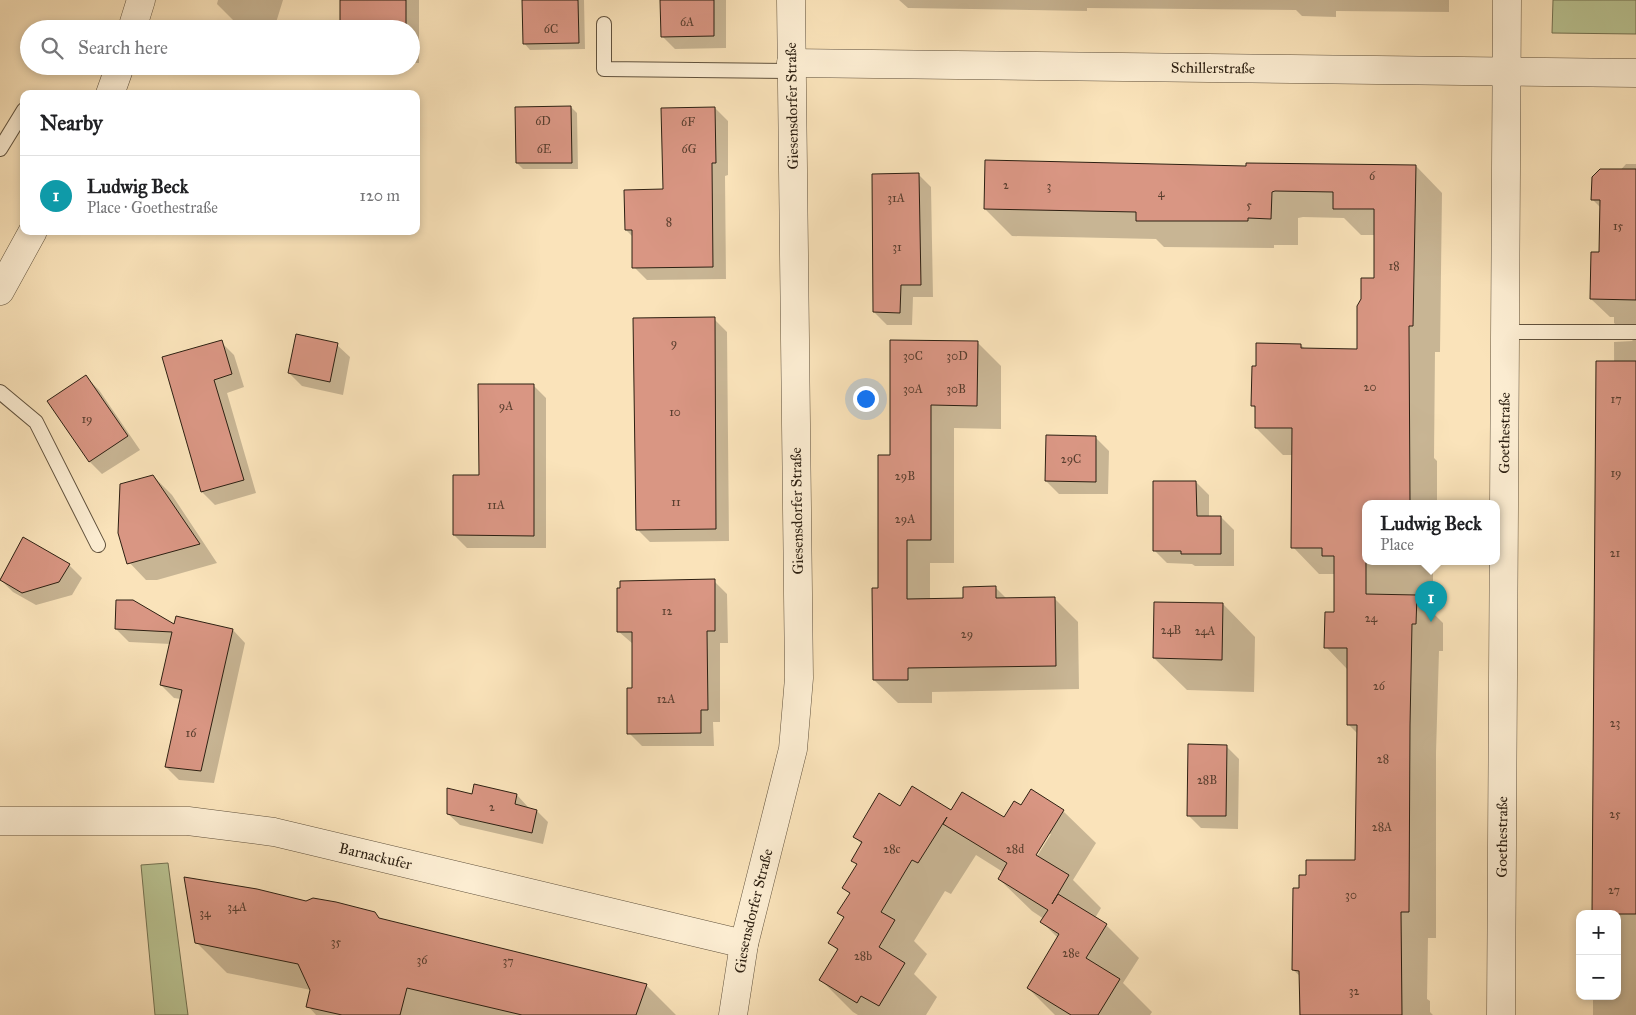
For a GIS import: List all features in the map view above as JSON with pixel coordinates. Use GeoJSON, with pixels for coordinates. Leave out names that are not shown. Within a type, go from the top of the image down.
{"type":"FeatureCollection","features":[{"type":"Feature","properties":{"kind":"street"},"geometry":{"type":"LineString","coordinates":[[134,20],[140,0]]}},
{"type":"Feature","properties":{"kind":"street","name":"Giesensdorfer Straße"},"geometry":{"type":"LineString","coordinates":[[733,1015],[744,944],[793,750],[799,678],[791,0]]}},
{"type":"Feature","properties":{"kind":"street","name":"Goethestraße"},"geometry":{"type":"LineString","coordinates":[[1501,1015],[1505,71],[1507,0]]}},
{"type":"Feature","properties":{"kind":"street","name":"Schillerstraße"},"geometry":{"type":"LineString","coordinates":[[791,67],[1636,73]]}},
{"type":"Feature","properties":{"kind":"street"},"geometry":{"type":"LineString","coordinates":[[111,90],[117,75]]}},
{"type":"Feature","properties":{"kind":"street"},"geometry":{"type":"LineString","coordinates":[[0,291],[31,235]]}},
{"type":"Feature","properties":{"kind":"street","name":"Barnackufer"},"geometry":{"type":"LineString","coordinates":[[0,821],[188,821],[274,832],[744,944]]}},
{"type":"Feature","properties":{"kind":"lane"},"geometry":{"type":"LineString","coordinates":[[604,24],[604,69],[791,67]]}},
{"type":"Feature","properties":{"kind":"lane"},"geometry":{"type":"LineString","coordinates":[[0,149],[20,116]]}},
{"type":"Feature","properties":{"kind":"lane"},"geometry":{"type":"LineString","coordinates":[[1504,332],[1636,332]]}},
{"type":"Feature","properties":{"kind":"lane"},"geometry":{"type":"LineString","coordinates":[[0,392],[36,422],[98,545]]}},
{"type":"Feature","properties":{"kind":"green space"},"geometry":{"type":"Polygon","coordinates":[[[1553,0],[1636,0],[1636,34],[1552,33],[1553,0]]]}},
{"type":"Feature","properties":{"kind":"green space"},"geometry":{"type":"Polygon","coordinates":[[[168,863],[188,1015],[155,1015],[141,865],[168,863]]]}},
{"type":"Feature","properties":{"kind":"building"},"geometry":{"type":"Polygon","coordinates":[[[340,0],[406,0],[406,20],[340,20],[340,0]]]}},
{"type":"Feature","properties":{"kind":"building"},"geometry":{"type":"Polygon","coordinates":[[[522,0],[578,0],[579,43],[523,44],[522,0]]]}},
{"type":"Feature","properties":{"kind":"building"},"geometry":{"type":"Polygon","coordinates":[[[660,0],[714,0],[714,36],[661,37],[660,0]]]}},
{"type":"Feature","properties":{"kind":"building"},"geometry":{"type":"Polygon","coordinates":[[[571,106],[572,163],[516,163],[515,107],[571,106]]]}},
{"type":"Feature","properties":{"kind":"building"},"geometry":{"type":"Polygon","coordinates":[[[715,107],[716,163],[712,163],[713,267],[632,268],[632,230],[625,230],[624,190],[663,189],[661,108],[715,107]]]}},
{"type":"Feature","properties":{"kind":"building"},"geometry":{"type":"Polygon","coordinates":[[[985,160],[1246,166],[1246,163],[1416,165],[1413,326],[1409,326],[1410,500],[1362,500],[1362,565],[1366,565],[1366,594],[1417,595],[1416,624],[1412,624],[1409,912],[1401,912],[1402,1015],[1300,1015],[1299,971],[1292,970],[1293,888],[1299,888],[1299,875],[1306,875],[1306,860],[1355,860],[1357,725],[1347,725],[1347,648],[1324,648],[1325,612],[1334,612],[1334,556],[1322,556],[1322,548],[1291,548],[1292,428],[1255,428],[1255,406],[1251,406],[1252,366],[1256,366],[1256,343],[1301,344],[1301,348],[1357,349],[1357,306],[1361,299],[1361,278],[1374,278],[1374,209],[1333,209],[1333,192],[1275,191],[1272,192],[1271,219],[1248,218],[1248,221],[1136,221],[1136,212],[984,209],[985,160]]]}},
{"type":"Feature","properties":{"kind":"building"},"geometry":{"type":"Polygon","coordinates":[[[1600,169],[1636,169],[1636,300],[1590,299],[1591,252],[1599,252],[1600,200],[1591,200],[1592,177],[1600,169]]]}},
{"type":"Feature","properties":{"kind":"building"},"geometry":{"type":"Polygon","coordinates":[[[919,173],[921,285],[901,285],[900,313],[873,312],[872,174],[919,173]]]}},
{"type":"Feature","properties":{"kind":"building"},"geometry":{"type":"Polygon","coordinates":[[[715,317],[716,529],[636,530],[633,318],[715,317]]]}},
{"type":"Feature","properties":{"kind":"building"},"geometry":{"type":"Polygon","coordinates":[[[296,334],[338,343],[330,382],[288,373],[296,334]]]}},
{"type":"Feature","properties":{"kind":"building"},"geometry":{"type":"Polygon","coordinates":[[[222,340],[232,374],[214,380],[244,480],[201,492],[162,357],[222,340]]]}},
{"type":"Feature","properties":{"kind":"building"},"geometry":{"type":"Polygon","coordinates":[[[890,340],[978,341],[977,406],[931,405],[931,540],[907,540],[907,599],[963,598],[963,587],[996,586],[996,598],[1055,597],[1056,666],[908,668],[908,680],[873,680],[872,588],[878,588],[878,455],[890,455],[890,340]]]}},
{"type":"Feature","properties":{"kind":"building"},"geometry":{"type":"Polygon","coordinates":[[[1596,361],[1636,361],[1636,914],[1621,914],[1621,910],[1592,910],[1596,361]]]}},
{"type":"Feature","properties":{"kind":"building"},"geometry":{"type":"Polygon","coordinates":[[[86,375],[128,436],[89,462],[47,401],[86,375]]]}},
{"type":"Feature","properties":{"kind":"building"},"geometry":{"type":"Polygon","coordinates":[[[478,384],[534,384],[534,536],[453,535],[453,475],[479,475],[478,384]]]}},
{"type":"Feature","properties":{"kind":"building"},"geometry":{"type":"Polygon","coordinates":[[[1046,435],[1096,436],[1096,482],[1045,481],[1046,435]]]}},
{"type":"Feature","properties":{"kind":"building"},"geometry":{"type":"Polygon","coordinates":[[[153,475],[200,544],[127,564],[118,533],[120,484],[153,475]]]}},
{"type":"Feature","properties":{"kind":"building"},"geometry":{"type":"Polygon","coordinates":[[[1153,481],[1196,481],[1197,516],[1221,516],[1221,554],[1181,554],[1181,551],[1153,551],[1153,481]]]}},
{"type":"Feature","properties":{"kind":"building"},"geometry":{"type":"Polygon","coordinates":[[[23,537],[70,564],[59,582],[22,593],[0,580],[23,537]]]}},
{"type":"Feature","properties":{"kind":"building"},"geometry":{"type":"Polygon","coordinates":[[[715,579],[715,631],[707,631],[708,710],[701,710],[701,733],[627,734],[627,688],[632,688],[632,632],[617,632],[617,588],[620,588],[620,581],[715,579]]]}},
{"type":"Feature","properties":{"kind":"building"},"geometry":{"type":"Polygon","coordinates":[[[116,600],[133,600],[174,624],[176,616],[233,629],[201,771],[165,767],[182,690],[160,685],[172,632],[115,629],[116,600]]]}},
{"type":"Feature","properties":{"kind":"building"},"geometry":{"type":"Polygon","coordinates":[[[1154,602],[1223,603],[1222,660],[1153,658],[1154,602]]]}},
{"type":"Feature","properties":{"kind":"building"},"geometry":{"type":"Polygon","coordinates":[[[1188,744],[1227,745],[1226,816],[1187,816],[1188,744]]]}},
{"type":"Feature","properties":{"kind":"building"},"geometry":{"type":"Polygon","coordinates":[[[474,784],[517,794],[515,804],[537,810],[532,833],[447,814],[447,788],[472,794],[474,784]]]}},
{"type":"Feature","properties":{"kind":"building"},"geometry":{"type":"Polygon","coordinates":[[[912,786],[951,810],[962,792],[1004,817],[1014,801],[1021,805],[1031,789],[1064,810],[1036,855],[1069,875],[1052,904],[1058,894],[1107,924],[1086,958],[1120,979],[1098,1015],[1071,1015],[1027,988],[1059,934],[1040,922],[1048,910],[998,879],[1007,863],[943,824],[947,817],[918,863],[912,860],[881,912],[895,920],[879,947],[905,963],[879,1006],[861,996],[857,1003],[819,980],[838,949],[828,943],[844,917],[837,913],[850,893],[842,888],[857,864],[851,861],[862,842],[853,837],[879,793],[900,806],[912,786]]]}},
{"type":"Feature","properties":{"kind":"building"},"geometry":{"type":"Polygon","coordinates":[[[184,877],[257,889],[306,901],[313,898],[336,902],[375,912],[379,918],[647,984],[636,1015],[522,1015],[407,988],[400,1015],[342,1015],[306,1007],[310,990],[298,964],[195,943],[184,877]]]}},
{"type":"Feature","properties":{"kind":"place","name":"Ludwig Beck"},"geometry":{"type":"Point","coordinates":[1431,622]}}]}
